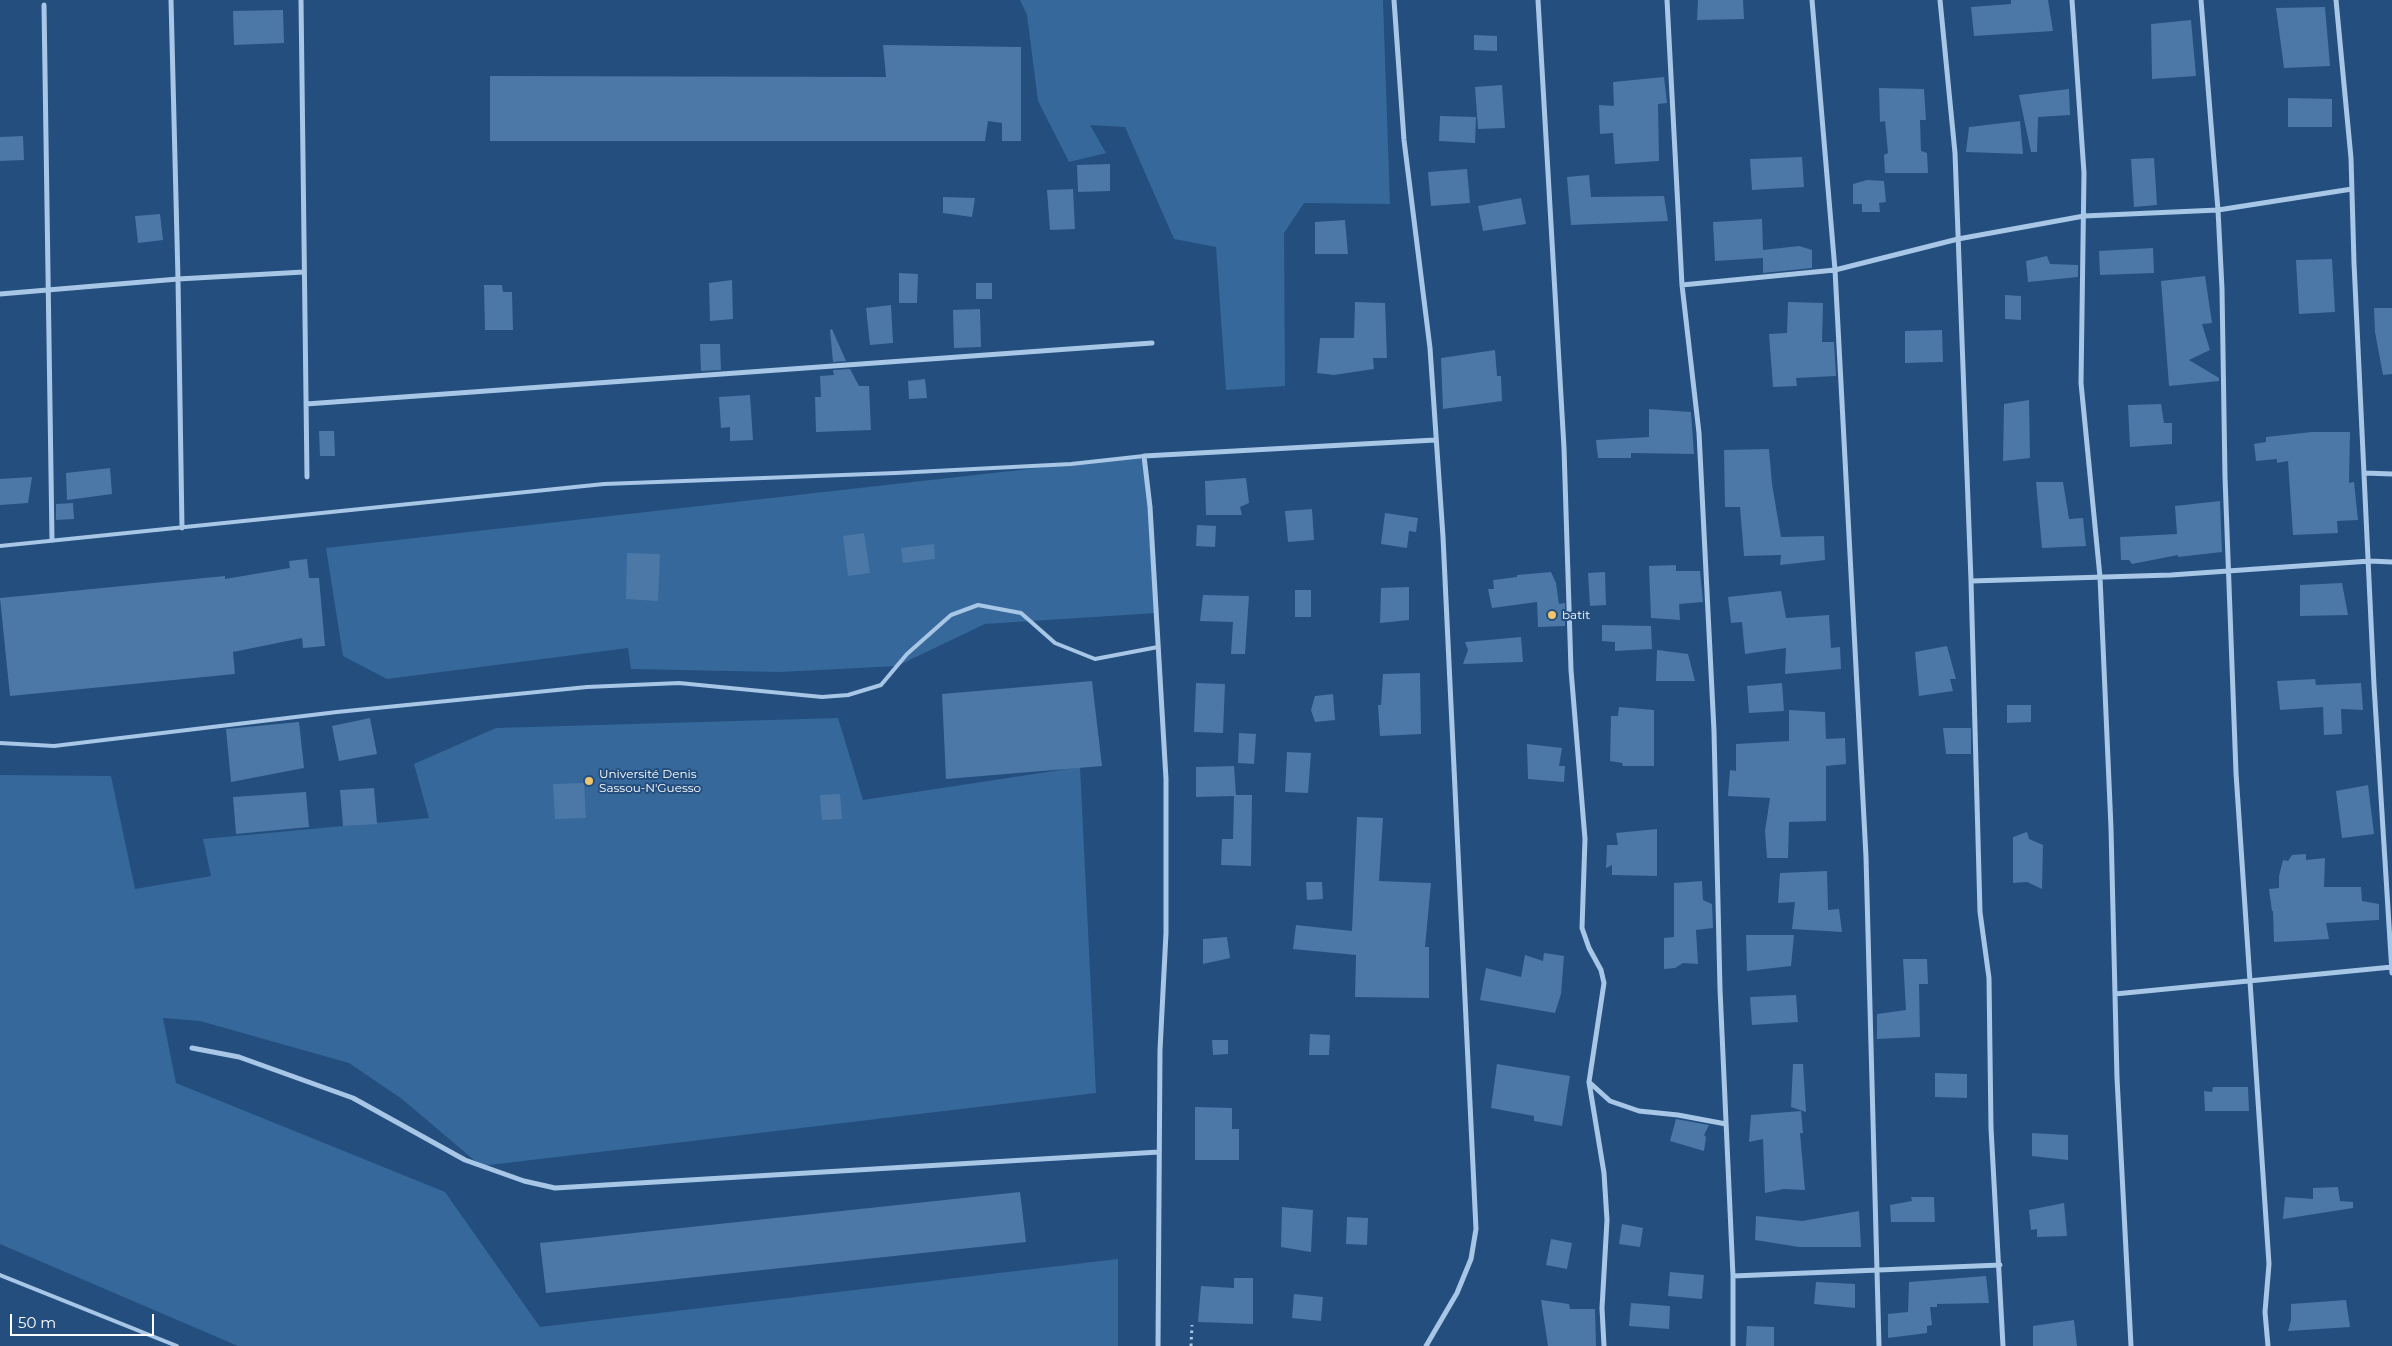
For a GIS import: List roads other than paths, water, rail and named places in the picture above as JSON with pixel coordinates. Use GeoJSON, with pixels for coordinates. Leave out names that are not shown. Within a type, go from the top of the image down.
{"type":"FeatureCollection","features":[{"type":"Feature","properties":{"kind":"street"},"geometry":{"type":"LineString","coordinates":[[170,0],[178,279],[182,528]]}},
{"type":"Feature","properties":{"kind":"street"},"geometry":{"type":"LineString","coordinates":[[301,0],[307,477]]}},
{"type":"Feature","properties":{"kind":"street"},"geometry":{"type":"LineString","coordinates":[[1394,0],[1404,140],[1430,348],[1443,537],[1476,1230],[1468,1268],[1426,1346]]}},
{"type":"Feature","properties":{"kind":"street"},"geometry":{"type":"LineString","coordinates":[[1538,0],[1564,448],[1571,670],[1586,840],[1582,928],[1589,948],[1601,970],[1604,983],[1589,1082],[1604,1173],[1607,1220],[1602,1308],[1604,1346]]}},
{"type":"Feature","properties":{"kind":"street"},"geometry":{"type":"LineString","coordinates":[[1668,0],[1682,285],[1700,433],[1714,731],[1726,1124],[1733,1276],[1733,1346]]}},
{"type":"Feature","properties":{"kind":"street"},"geometry":{"type":"LineString","coordinates":[[1812,0],[1835,270],[1866,856],[1875,1270],[1879,1346]]}},
{"type":"Feature","properties":{"kind":"street"},"geometry":{"type":"LineString","coordinates":[[1940,0],[1955,153],[1971,581],[1980,912],[1989,978],[1991,1128],[2003,1346]]}},
{"type":"Feature","properties":{"kind":"street"},"geometry":{"type":"LineString","coordinates":[[2072,0],[2084,173],[2081,382],[2100,577],[2130,1346]]}},
{"type":"Feature","properties":{"kind":"street"},"geometry":{"type":"LineString","coordinates":[[2201,0],[2218,210],[2222,289],[2228,572],[2236,773],[2269,1264],[2265,1312],[2268,1346]]}},
{"type":"Feature","properties":{"kind":"street"},"geometry":{"type":"LineString","coordinates":[[2115,994],[2392,969],[2374,685],[2352,158],[2336,0]]}},
{"type":"Feature","properties":{"kind":"street"},"geometry":{"type":"LineString","coordinates":[[44,5],[52,540]]}},
{"type":"Feature","properties":{"kind":"street"},"geometry":{"type":"LineString","coordinates":[[1682,285],[1835,270],[1958,239],[2084,216],[2218,210],[2352,189]]}},
{"type":"Feature","properties":{"kind":"street"},"geometry":{"type":"LineString","coordinates":[[0,294],[178,279],[304,272]]}},
{"type":"Feature","properties":{"kind":"street"},"geometry":{"type":"LineString","coordinates":[[306,404],[1152,343]]}},
{"type":"Feature","properties":{"kind":"street"},"geometry":{"type":"LineString","coordinates":[[1158,1346],[1160,1050],[1166,933],[1166,779],[1144,456],[1435,440]]}},
{"type":"Feature","properties":{"kind":"street"},"geometry":{"type":"LineString","coordinates":[[2365,473],[2392,474]]}},
{"type":"Feature","properties":{"kind":"street"},"geometry":{"type":"LineString","coordinates":[[1971,581],[2228,572],[2370,561],[2392,562]]}},
{"type":"Feature","properties":{"kind":"street"},"geometry":{"type":"LineString","coordinates":[[192,1048],[239,1057],[344,1094],[465,1160],[524,1181],[555,1188],[1159,1152]]}},
{"type":"Feature","properties":{"kind":"street"},"geometry":{"type":"LineString","coordinates":[[1589,1082],[1610,1101],[1639,1111],[1678,1115],[1726,1124]]}},
{"type":"Feature","properties":{"kind":"street"},"geometry":{"type":"LineString","coordinates":[[1733,1276],[2000,1265]]}},
{"type":"Feature","properties":{"kind":"lane"},"geometry":{"type":"LineString","coordinates":[[0,546],[604,484],[896,474],[1071,464],[1144,456]]}},
{"type":"Feature","properties":{"kind":"lane"},"geometry":{"type":"LineString","coordinates":[[0,743],[54,746],[337,712],[587,687],[679,684],[822,697],[848,695],[881,685],[907,654],[951,614],[978,605],[1021,613],[1055,643],[1095,659],[1158,647]]}},
{"type":"Feature","properties":{"kind":"lane"},"geometry":{"type":"LineString","coordinates":[[0,1275],[177,1346]]}},
{"type":"Feature","properties":{"kind":"place","name":"batit"},"geometry":{"type":"Point","coordinates":[1552,615]}},
{"type":"Feature","properties":{"kind":"place","name":"Université Denis Sassou-N'Guesso"},"geometry":{"type":"Point","coordinates":[589,781]}}]}
